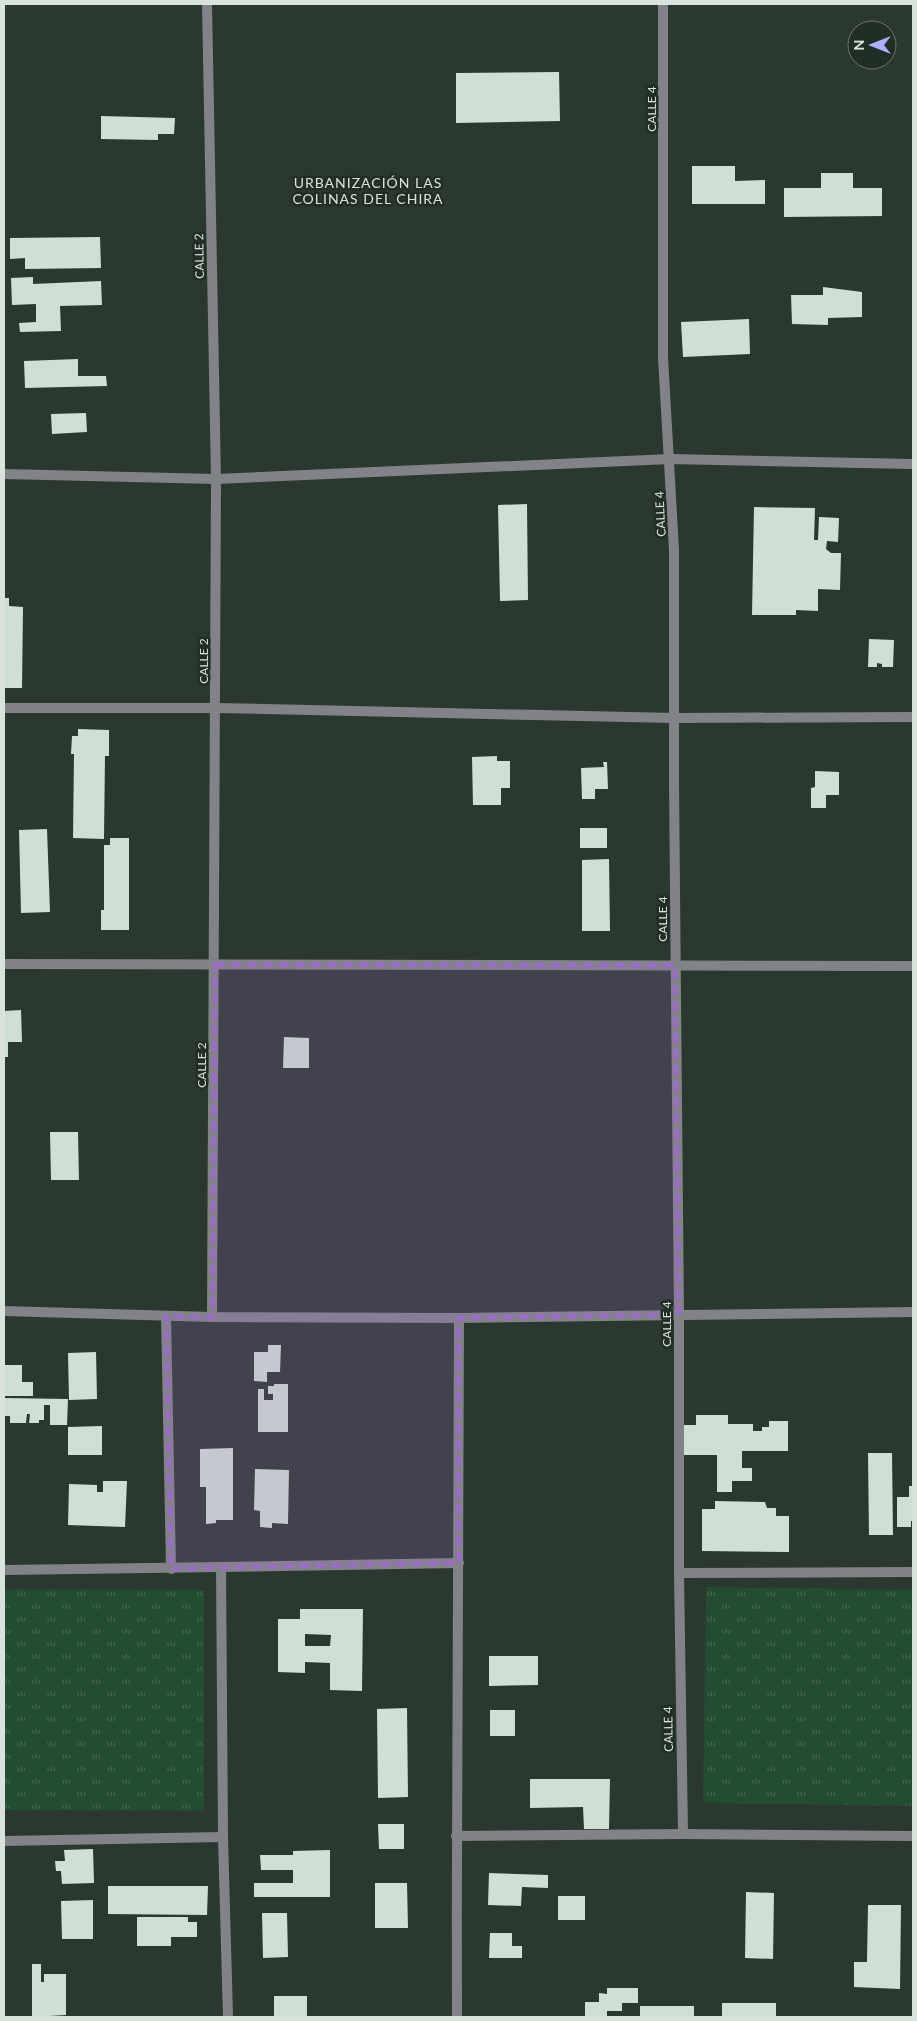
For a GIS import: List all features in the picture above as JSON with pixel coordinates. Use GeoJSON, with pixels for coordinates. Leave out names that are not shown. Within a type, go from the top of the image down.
{"type":"FeatureCollection","features":[{"type":"Feature","properties":{"kind":"street","name":"CALLE 2"},"geometry":{"type":"LineString","coordinates":[[207,4],[216,479],[212,1318]]}},
{"type":"Feature","properties":{"kind":"street","name":"CALLE 4"},"geometry":{"type":"LineString","coordinates":[[663,4],[663,357],[674,550],[679,1573],[683,1834]]}},
{"type":"Feature","properties":{"kind":"street"},"geometry":{"type":"LineString","coordinates":[[4,474],[216,479],[670,460],[913,464]]}},
{"type":"Feature","properties":{"kind":"street"},"geometry":{"type":"LineString","coordinates":[[4,708],[216,708],[674,718],[913,718]]}},
{"type":"Feature","properties":{"kind":"street"},"geometry":{"type":"LineString","coordinates":[[4,964],[913,966]]}},
{"type":"Feature","properties":{"kind":"street"},"geometry":{"type":"LineString","coordinates":[[4,1311],[212,1318],[459,1318],[913,1312]]}},
{"type":"Feature","properties":{"kind":"street"},"geometry":{"type":"LineString","coordinates":[[166,1316],[171,1569]]}},
{"type":"Feature","properties":{"kind":"street"},"geometry":{"type":"LineString","coordinates":[[458,2017],[456,1836],[459,1318]]}},
{"type":"Feature","properties":{"kind":"street"},"geometry":{"type":"LineString","coordinates":[[4,1570],[171,1569],[459,1563]]}},
{"type":"Feature","properties":{"kind":"street"},"geometry":{"type":"LineString","coordinates":[[221,1567],[223,1837],[228,2017]]}},
{"type":"Feature","properties":{"kind":"street"},"geometry":{"type":"LineString","coordinates":[[679,1573],[913,1572]]}},
{"type":"Feature","properties":{"kind":"street"},"geometry":{"type":"LineString","coordinates":[[456,1836],[683,1834],[913,1836]]}},
{"type":"Feature","properties":{"kind":"street"},"geometry":{"type":"LineString","coordinates":[[4,1841],[223,1837]]}},
{"type":"Feature","properties":{"kind":"highlighted area"},"geometry":{"type":"Polygon","coordinates":[[[215,964],[675,965],[679,1315],[459,1318],[459,1563],[171,1569],[166,1316],[212,1317],[215,964]]]}},
{"type":"Feature","properties":{"kind":"green space"},"geometry":{"type":"Polygon","coordinates":[[[706,1587],[913,1590],[913,1806],[703,1803],[706,1587]]]}},
{"type":"Feature","properties":{"kind":"green space"},"geometry":{"type":"Polygon","coordinates":[[[4,1589],[204,1590],[204,1811],[4,1810],[4,1589]]]}},
{"type":"Feature","properties":{"kind":"building"},"geometry":{"type":"Polygon","coordinates":[[[559,72],[560,121],[456,123],[456,73],[559,72]]]}},
{"type":"Feature","properties":{"kind":"building"},"geometry":{"type":"Polygon","coordinates":[[[101,116],[175,118],[174,134],[158,134],[158,140],[101,139],[101,116]]]}},
{"type":"Feature","properties":{"kind":"building"},"geometry":{"type":"Polygon","coordinates":[[[692,166],[735,166],[735,181],[765,180],[765,204],[692,204],[692,166]]]}},
{"type":"Feature","properties":{"kind":"building"},"geometry":{"type":"Polygon","coordinates":[[[821,173],[853,173],[853,188],[882,188],[882,216],[784,217],[784,188],[821,188],[821,173]]]}},
{"type":"Feature","properties":{"kind":"building"},"geometry":{"type":"Polygon","coordinates":[[[100,237],[101,268],[25,269],[25,258],[10,259],[10,238],[100,237]]]}},
{"type":"Feature","properties":{"kind":"building"},"geometry":{"type":"Polygon","coordinates":[[[33,277],[33,284],[101,281],[102,305],[60,306],[61,331],[20,332],[19,323],[36,322],[36,304],[12,305],[11,278],[33,277]]]}},
{"type":"Feature","properties":{"kind":"building"},"geometry":{"type":"Polygon","coordinates":[[[823,287],[862,292],[862,317],[828,318],[828,325],[792,324],[791,295],[823,295],[823,287]]]}},
{"type":"Feature","properties":{"kind":"building"},"geometry":{"type":"Polygon","coordinates":[[[749,319],[750,354],[683,357],[681,322],[749,319]]]}},
{"type":"Feature","properties":{"kind":"building"},"geometry":{"type":"Polygon","coordinates":[[[78,359],[78,376],[106,376],[107,386],[25,388],[24,361],[78,359]]]}},
{"type":"Feature","properties":{"kind":"building"},"geometry":{"type":"Polygon","coordinates":[[[86,413],[87,432],[52,434],[51,414],[86,413]]]}},
{"type":"Feature","properties":{"kind":"building"},"geometry":{"type":"Polygon","coordinates":[[[527,504],[528,600],[500,601],[498,505],[527,504]]]}},
{"type":"Feature","properties":{"kind":"building"},"geometry":{"type":"Polygon","coordinates":[[[754,507],[815,508],[814,540],[818,540],[819,517],[839,518],[838,542],[827,541],[826,549],[831,553],[841,553],[840,590],[818,589],[818,611],[796,610],[796,615],[752,615],[754,507]]]}},
{"type":"Feature","properties":{"kind":"building"},"geometry":{"type":"Polygon","coordinates":[[[4,598],[9,598],[9,606],[23,607],[22,688],[4,688],[4,598]]]}},
{"type":"Feature","properties":{"kind":"building"},"geometry":{"type":"Polygon","coordinates":[[[869,639],[894,640],[893,667],[882,667],[882,664],[877,663],[877,667],[868,667],[869,639]]]}},
{"type":"Feature","properties":{"kind":"building"},"geometry":{"type":"Polygon","coordinates":[[[78,729],[109,730],[109,756],[105,756],[104,839],[73,838],[74,754],[71,754],[72,736],[78,736],[78,729]]]}},
{"type":"Feature","properties":{"kind":"building"},"geometry":{"type":"Polygon","coordinates":[[[497,756],[497,761],[510,761],[510,788],[501,788],[501,805],[473,805],[472,757],[497,756]]]}},
{"type":"Feature","properties":{"kind":"building"},"geometry":{"type":"Polygon","coordinates":[[[603,762],[607,762],[608,789],[595,789],[595,799],[582,799],[581,768],[604,767],[603,762]]]}},
{"type":"Feature","properties":{"kind":"building"},"geometry":{"type":"Polygon","coordinates":[[[815,771],[839,772],[839,795],[826,795],[826,808],[811,808],[811,788],[815,787],[815,771]]]}},
{"type":"Feature","properties":{"kind":"building"},"geometry":{"type":"Polygon","coordinates":[[[580,828],[607,828],[607,848],[580,848],[580,828]]]}},
{"type":"Feature","properties":{"kind":"building"},"geometry":{"type":"Polygon","coordinates":[[[47,829],[50,912],[21,913],[19,830],[47,829]]]}},
{"type":"Feature","properties":{"kind":"building"},"geometry":{"type":"Polygon","coordinates":[[[110,838],[129,838],[129,930],[101,930],[101,910],[104,910],[104,845],[110,845],[110,838]]]}},
{"type":"Feature","properties":{"kind":"building"},"geometry":{"type":"Polygon","coordinates":[[[609,859],[610,931],[582,931],[582,860],[609,859]]]}},
{"type":"Feature","properties":{"kind":"building"},"geometry":{"type":"Polygon","coordinates":[[[21,1010],[22,1042],[8,1042],[8,1057],[4,1057],[4,1011],[21,1010]]]}},
{"type":"Feature","properties":{"kind":"building"},"geometry":{"type":"Polygon","coordinates":[[[284,1037],[309,1038],[309,1068],[283,1068],[284,1037]]]}},
{"type":"Feature","properties":{"kind":"building"},"geometry":{"type":"Polygon","coordinates":[[[50,1132],[78,1132],[79,1180],[51,1180],[50,1132]]]}},
{"type":"Feature","properties":{"kind":"building"},"geometry":{"type":"Polygon","coordinates":[[[268,1345],[281,1345],[280,1372],[267,1372],[267,1382],[254,1381],[254,1352],[268,1352],[268,1345]]]}},
{"type":"Feature","properties":{"kind":"building"},"geometry":{"type":"Polygon","coordinates":[[[96,1352],[97,1399],[69,1400],[68,1353],[96,1352]]]}},
{"type":"Feature","properties":{"kind":"building"},"geometry":{"type":"Polygon","coordinates":[[[4,1365],[22,1365],[22,1382],[33,1382],[33,1396],[4,1396],[4,1365]]]}},
{"type":"Feature","properties":{"kind":"building"},"geometry":{"type":"Polygon","coordinates":[[[274,1384],[288,1384],[288,1432],[258,1432],[258,1389],[264,1389],[264,1400],[273,1400],[273,1394],[268,1394],[268,1386],[274,1386],[274,1384]]]}},
{"type":"Feature","properties":{"kind":"building"},"geometry":{"type":"Polygon","coordinates":[[[4,1398],[68,1399],[67,1425],[50,1425],[50,1405],[44,1405],[44,1420],[39,1420],[39,1423],[29,1423],[30,1414],[27,1414],[26,1423],[10,1423],[10,1416],[4,1416],[4,1398]]]}},
{"type":"Feature","properties":{"kind":"building"},"geometry":{"type":"Polygon","coordinates":[[[696,1415],[728,1415],[728,1424],[753,1424],[753,1431],[762,1431],[762,1427],[769,1427],[769,1421],[788,1421],[788,1451],[742,1451],[742,1468],[752,1468],[752,1481],[732,1481],[732,1492],[717,1492],[717,1455],[683,1455],[683,1425],[696,1425],[696,1415]]]}},
{"type":"Feature","properties":{"kind":"building"},"geometry":{"type":"Polygon","coordinates":[[[102,1426],[102,1455],[68,1455],[68,1427],[102,1426]]]}},
{"type":"Feature","properties":{"kind":"building"},"geometry":{"type":"Polygon","coordinates":[[[233,1448],[233,1520],[216,1520],[216,1523],[206,1524],[206,1487],[200,1487],[200,1449],[233,1448]]]}},
{"type":"Feature","properties":{"kind":"building"},"geometry":{"type":"Polygon","coordinates":[[[868,1453],[892,1453],[893,1535],[869,1535],[868,1453]]]}},
{"type":"Feature","properties":{"kind":"building"},"geometry":{"type":"Polygon","coordinates":[[[255,1469],[289,1470],[288,1524],[272,1523],[272,1528],[260,1527],[260,1511],[254,1510],[255,1469]]]}},
{"type":"Feature","properties":{"kind":"building"},"geometry":{"type":"Polygon","coordinates":[[[103,1481],[127,1481],[125,1527],[68,1525],[69,1484],[97,1485],[97,1492],[103,1492],[103,1481]]]}},
{"type":"Feature","properties":{"kind":"building"},"geometry":{"type":"Polygon","coordinates":[[[909,1486],[913,1486],[913,1521],[911,1521],[911,1527],[897,1527],[897,1497],[909,1497],[909,1486]]]}},
{"type":"Feature","properties":{"kind":"building"},"geometry":{"type":"Polygon","coordinates":[[[715,1501],[765,1502],[767,1508],[776,1508],[776,1516],[789,1516],[789,1552],[702,1551],[702,1509],[715,1509],[715,1501]]]}},
{"type":"Feature","properties":{"kind":"building"},"geometry":{"type":"Polygon","coordinates":[[[300,1609],[363,1609],[362,1691],[330,1690],[330,1663],[305,1662],[305,1673],[278,1672],[278,1619],[300,1619],[300,1609]],[[305,1634],[305,1646],[330,1646],[331,1635],[305,1634]]]}},
{"type":"Feature","properties":{"kind":"building"},"geometry":{"type":"Polygon","coordinates":[[[489,1656],[538,1656],[538,1685],[489,1686],[489,1656]]]}},
{"type":"Feature","properties":{"kind":"building"},"geometry":{"type":"Polygon","coordinates":[[[407,1708],[408,1797],[378,1798],[377,1709],[407,1708]]]}},
{"type":"Feature","properties":{"kind":"building"},"geometry":{"type":"Polygon","coordinates":[[[490,1710],[515,1710],[515,1736],[490,1736],[490,1710]]]}},
{"type":"Feature","properties":{"kind":"building"},"geometry":{"type":"Polygon","coordinates":[[[530,1779],[610,1779],[609,1829],[584,1829],[583,1807],[530,1808],[530,1779]]]}},
{"type":"Feature","properties":{"kind":"building"},"geometry":{"type":"Polygon","coordinates":[[[378,1824],[404,1824],[404,1849],[379,1849],[378,1824]]]}},
{"type":"Feature","properties":{"kind":"building"},"geometry":{"type":"Polygon","coordinates":[[[93,1849],[94,1883],[62,1884],[61,1871],[56,1871],[55,1861],[65,1861],[64,1850],[93,1849]]]}},
{"type":"Feature","properties":{"kind":"building"},"geometry":{"type":"Polygon","coordinates":[[[330,1850],[330,1897],[254,1897],[254,1883],[293,1883],[293,1870],[261,1870],[260,1855],[293,1855],[293,1851],[330,1850]]]}},
{"type":"Feature","properties":{"kind":"building"},"geometry":{"type":"Polygon","coordinates":[[[489,1873],[548,1875],[548,1888],[522,1887],[521,1906],[488,1905],[489,1873]]]}},
{"type":"Feature","properties":{"kind":"building"},"geometry":{"type":"Polygon","coordinates":[[[375,1883],[407,1883],[408,1928],[375,1928],[375,1883]]]}},
{"type":"Feature","properties":{"kind":"building"},"geometry":{"type":"Polygon","coordinates":[[[108,1886],[208,1886],[207,1915],[108,1914],[108,1886]]]}},
{"type":"Feature","properties":{"kind":"building"},"geometry":{"type":"Polygon","coordinates":[[[746,1892],[774,1893],[773,1959],[745,1958],[746,1892]]]}},
{"type":"Feature","properties":{"kind":"building"},"geometry":{"type":"Polygon","coordinates":[[[558,1896],[585,1896],[585,1920],[558,1920],[558,1896]]]}},
{"type":"Feature","properties":{"kind":"building"},"geometry":{"type":"Polygon","coordinates":[[[93,1900],[93,1939],[62,1939],[61,1901],[93,1900]]]}},
{"type":"Feature","properties":{"kind":"building"},"geometry":{"type":"Polygon","coordinates":[[[868,1905],[901,1905],[900,1989],[854,1987],[854,1962],[867,1962],[868,1905]]]}},
{"type":"Feature","properties":{"kind":"building"},"geometry":{"type":"Polygon","coordinates":[[[262,1913],[287,1913],[288,1957],[263,1958],[262,1913]]]}},
{"type":"Feature","properties":{"kind":"building"},"geometry":{"type":"Polygon","coordinates":[[[137,1917],[188,1917],[188,1922],[197,1922],[197,1937],[171,1937],[171,1946],[137,1946],[137,1917]]]}},
{"type":"Feature","properties":{"kind":"building"},"geometry":{"type":"Polygon","coordinates":[[[490,1933],[512,1933],[512,1946],[522,1946],[522,1958],[489,1958],[490,1933]]]}},
{"type":"Feature","properties":{"kind":"building"},"geometry":{"type":"Polygon","coordinates":[[[32,1964],[41,1964],[41,1982],[44,1982],[44,1974],[66,1974],[66,2015],[32,2017],[32,1964]]]}},
{"type":"Feature","properties":{"kind":"building"},"geometry":{"type":"Polygon","coordinates":[[[607,1988],[638,1988],[638,2003],[622,2003],[622,2011],[607,2011],[607,2017],[585,2017],[585,2002],[599,2002],[599,1993],[607,1994],[607,1988]]]}},
{"type":"Feature","properties":{"kind":"building"},"geometry":{"type":"Polygon","coordinates":[[[274,1996],[307,1996],[307,2017],[274,2017],[274,1996]]]}},
{"type":"Feature","properties":{"kind":"building"},"geometry":{"type":"Polygon","coordinates":[[[722,2003],[776,2003],[776,2017],[722,2017],[722,2003]]]}},
{"type":"Feature","properties":{"kind":"building"},"geometry":{"type":"Polygon","coordinates":[[[640,2006],[694,2006],[694,2017],[640,2017],[640,2006]]]}},
{"type":"Feature","properties":{"kind":"district","name":"URBANIZACIÓN LAS COLINAS DEL CHIRA"},"geometry":{"type":"Point","coordinates":[368,190]}}]}
